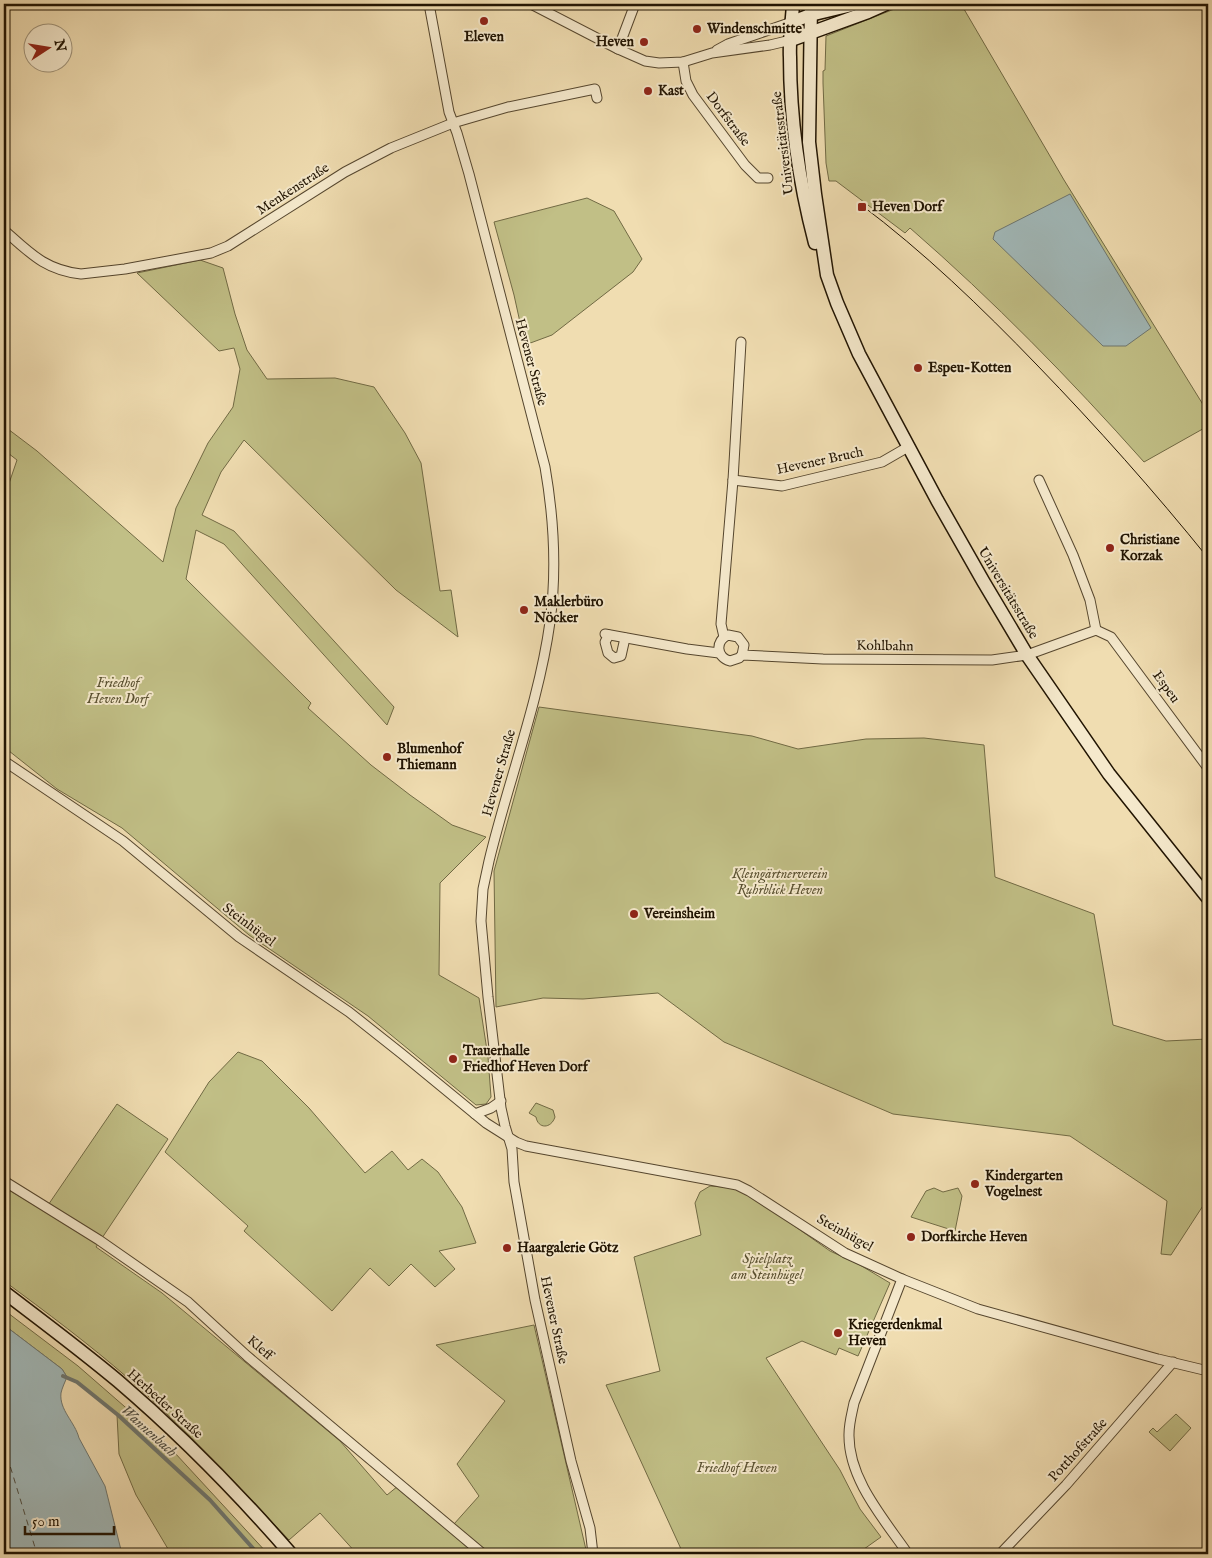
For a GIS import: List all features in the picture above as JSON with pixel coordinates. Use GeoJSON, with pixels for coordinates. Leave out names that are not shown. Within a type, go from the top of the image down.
{"type":"FeatureCollection","features":[{"type":"Feature","properties":{"kind":"street","name":"Hevener Straße"},"geometry":{"type":"LineString","coordinates":[[429,4],[449,112],[458,133],[469,174],[545,467],[552,504],[555,563],[546,650],[495,838],[483,889],[481,921],[500,1101],[512,1149],[517,1198],[535,1300],[571,1461],[590,1528],[594,1554]]}},
{"type":"Feature","properties":{"kind":"street"},"geometry":{"type":"LineString","coordinates":[[531,4],[618,49],[645,61],[659,63],[683,62],[712,53],[770,45],[790,40],[886,4]]}},
{"type":"Feature","properties":{"kind":"street"},"geometry":{"type":"LineString","coordinates":[[618,49],[635,4]]}},
{"type":"Feature","properties":{"kind":"street","name":"Universitätsstraße"},"geometry":{"type":"LineString","coordinates":[[793,4],[790,66],[797,159],[808,216],[822,267],[827,275]]}},
{"type":"Feature","properties":{"kind":"street"},"geometry":{"type":"LineString","coordinates":[[712,53],[728,44],[792,22],[811,9],[856,4]]}},
{"type":"Feature","properties":{"kind":"street","name":"Universitätsstraße"},"geometry":{"type":"LineString","coordinates":[[811,9],[809,33],[809,142],[815,194],[827,275],[859,354],[982,581],[1027,655],[1109,774],[1208,898]]}},
{"type":"Feature","properties":{"kind":"street","name":"Dorfstraße"},"geometry":{"type":"LineString","coordinates":[[683,62],[686,81],[699,104],[745,166],[758,178],[768,178]]}},
{"type":"Feature","properties":{"kind":"street","name":"Menkenstraße"},"geometry":{"type":"LineString","coordinates":[[4,230],[31,254],[52,268],[64,272],[81,274],[198,257],[228,246],[362,163],[391,148],[453,123],[508,107],[595,89],[597,98]]}},
{"type":"Feature","properties":{"kind":"street"},"geometry":{"type":"LineString","coordinates":[[724,637],[722,624],[734,480],[741,342]]}},
{"type":"Feature","properties":{"kind":"street","name":"Hevener Bruch"},"geometry":{"type":"LineString","coordinates":[[734,480],[782,486],[882,462],[908,447]]}},
{"type":"Feature","properties":{"kind":"street"},"geometry":{"type":"LineString","coordinates":[[1027,655],[1096,630],[1090,600],[1073,554],[1039,480]]}},
{"type":"Feature","properties":{"kind":"street","name":"Espeu"},"geometry":{"type":"LineString","coordinates":[[1096,630],[1110,637],[1208,768]]}},
{"type":"Feature","properties":{"kind":"street","name":"Kohlbahn"},"geometry":{"type":"LineString","coordinates":[[625,638],[621,656],[614,658],[608,653],[605,642],[607,634],[686,649],[719,653],[730,661],[742,655],[823,659],[992,660],[1027,655]]}},
{"type":"Feature","properties":{"kind":"street"},"geometry":{"type":"LineString","coordinates":[[719,653],[720,641],[724,637],[734,635],[742,640],[744,650],[742,655]]}},
{"type":"Feature","properties":{"kind":"street","name":"Steinhügel"},"geometry":{"type":"LineString","coordinates":[[4,761],[123,841],[240,937],[349,1012],[475,1114],[508,1137],[526,1146],[737,1184],[845,1253],[902,1279],[978,1309],[1129,1352],[1208,1371]]}},
{"type":"Feature","properties":{"kind":"street"},"geometry":{"type":"LineString","coordinates":[[475,1114],[491,1108],[500,1101]]}},
{"type":"Feature","properties":{"kind":"street","name":"Kleff"},"geometry":{"type":"LineString","coordinates":[[4,1181],[99,1240],[188,1302],[247,1356],[483,1554]]}},
{"type":"Feature","properties":{"kind":"street"},"geometry":{"type":"LineString","coordinates":[[902,1279],[854,1403],[849,1425],[849,1435],[853,1460],[863,1486],[908,1554]]}},
{"type":"Feature","properties":{"kind":"street","name":"Herbeder Straße"},"geometry":{"type":"LineString","coordinates":[[4,1292],[64,1337],[163,1422],[233,1490],[291,1554]]}},
{"type":"Feature","properties":{"kind":"street","name":"Potthofstraße"},"geometry":{"type":"LineString","coordinates":[[1000,1554],[1066,1485],[1173,1362]]}},
{"type":"Feature","properties":{"kind":"green space"},"geometry":{"type":"Polygon","coordinates":[[[907,4],[961,4],[1064,180],[1208,410],[1208,426],[1144,462],[1031,341],[910,228],[905,233],[836,181],[829,181],[826,163],[823,83],[826,36],[907,4]]]}},
{"type":"Feature","properties":{"kind":"green space"},"geometry":{"type":"Polygon","coordinates":[[[587,198],[614,211],[642,259],[633,272],[552,335],[525,345],[514,295],[494,222],[587,198]]]}},
{"type":"Feature","properties":{"kind":"green space","name":"Friedhof Heven Dorf"},"geometry":{"type":"Polygon","coordinates":[[[200,260],[223,268],[247,350],[267,379],[335,378],[374,387],[405,433],[421,463],[440,591],[451,590],[458,637],[396,590],[244,440],[221,472],[202,515],[234,531],[394,707],[387,725],[224,544],[196,530],[186,579],[311,703],[308,708],[371,765],[452,825],[486,837],[440,883],[439,975],[479,998],[488,1057],[491,1097],[486,1104],[476,1105],[368,1016],[249,935],[122,828],[57,789],[4,747],[4,498],[17,460],[4,450],[4,426],[37,451],[163,562],[176,508],[208,443],[233,407],[240,369],[234,348],[219,351],[137,273],[200,260]]]}},
{"type":"Feature","properties":{"kind":"green space","name":"Kleingärtnerverein Ruhrblick Heven"},"geometry":{"type":"Polygon","coordinates":[[[539,707],[752,736],[798,749],[866,739],[924,738],[984,745],[995,877],[1094,914],[1113,1025],[1166,1041],[1208,1039],[1208,1198],[1171,1255],[1161,1254],[1167,1201],[1070,1136],[893,1114],[724,1042],[658,993],[583,999],[543,998],[496,1007],[494,871],[539,707]]]}},
{"type":"Feature","properties":{"kind":"green space"},"geometry":{"type":"Polygon","coordinates":[[[238,1052],[262,1061],[309,1108],[365,1173],[392,1151],[408,1170],[422,1159],[438,1172],[462,1207],[476,1243],[439,1251],[455,1269],[435,1287],[411,1264],[389,1286],[370,1268],[332,1311],[244,1231],[248,1226],[165,1152],[209,1082],[238,1052]]]}},
{"type":"Feature","properties":{"kind":"green space"},"geometry":{"type":"Polygon","coordinates":[[[536,1103],[553,1110],[555,1117],[551,1124],[545,1126],[539,1124],[536,1117],[529,1113],[536,1103]]]}},
{"type":"Feature","properties":{"kind":"green space"},"geometry":{"type":"Polygon","coordinates":[[[117,1104],[168,1139],[96,1247],[162,1293],[340,1441],[387,1495],[398,1486],[475,1554],[357,1554],[320,1513],[289,1540],[211,1458],[150,1398],[83,1341],[4,1281],[4,1187],[44,1211],[117,1104]]]}},
{"type":"Feature","properties":{"kind":"green space","name":"Friedhof Heven"},"geometry":{"type":"Polygon","coordinates":[[[710,1186],[736,1188],[830,1251],[860,1265],[890,1283],[858,1356],[839,1348],[836,1355],[802,1341],[766,1358],[840,1470],[860,1509],[881,1537],[857,1554],[675,1554],[681,1549],[606,1385],[660,1371],[634,1257],[701,1235],[695,1203],[700,1192],[710,1186]]]}},
{"type":"Feature","properties":{"kind":"green space"},"geometry":{"type":"Polygon","coordinates":[[[934,1188],[943,1192],[958,1188],[962,1196],[955,1231],[911,1217],[926,1191],[934,1188]]]}},
{"type":"Feature","properties":{"kind":"green space"},"geometry":{"type":"Polygon","coordinates":[[[4,1310],[78,1366],[163,1440],[268,1554],[171,1554],[136,1495],[119,1454],[117,1415],[77,1382],[67,1377],[62,1369],[4,1325],[4,1310]]]}},
{"type":"Feature","properties":{"kind":"green space"},"geometry":{"type":"Polygon","coordinates":[[[534,1325],[587,1554],[489,1554],[454,1524],[479,1496],[457,1464],[505,1401],[436,1345],[534,1325]]]}},
{"type":"Feature","properties":{"kind":"green space"},"geometry":{"type":"Polygon","coordinates":[[[1176,1414],[1191,1428],[1170,1451],[1149,1432],[1153,1428],[1157,1432],[1176,1414]]]}},
{"type":"Feature","properties":{"kind":"water"},"geometry":{"type":"Polygon","coordinates":[[[1070,194],[1151,328],[1126,346],[1103,346],[993,239],[995,232],[1070,194]]]}},
{"type":"Feature","properties":{"kind":"water"},"geometry":{"type":"Polygon","coordinates":[[[4,1325],[62,1369],[67,1377],[61,1393],[62,1405],[105,1486],[122,1554],[4,1554],[4,1325]]]}},
{"type":"Feature","properties":{"kind":"waterway","name":"Wannenbach"},"geometry":{"type":"LineString","coordinates":[[63,1376],[77,1382],[118,1415],[210,1500],[258,1554]]}},
{"type":"Feature","properties":{"kind":"ferry route"},"geometry":{"type":"LineString","coordinates":[[4,1446],[37,1554]]}},
{"type":"Feature","properties":{"kind":"tram line"},"geometry":{"type":"LineString","coordinates":[[860,204],[907,241],[1016,343],[1125,460],[1208,558]]}},
{"type":"Feature","properties":{"kind":"place","name":"Eleven"},"geometry":{"type":"Point","coordinates":[484,21]}},
{"type":"Feature","properties":{"kind":"place","name":"Windenschmitte"},"geometry":{"type":"Point","coordinates":[697,29]}},
{"type":"Feature","properties":{"kind":"place","name":"Heven"},"geometry":{"type":"Point","coordinates":[644,42]}},
{"type":"Feature","properties":{"kind":"place","name":"Kast"},"geometry":{"type":"Point","coordinates":[648,91]}},
{"type":"Feature","properties":{"kind":"place","name":"Heven Dorf"},"geometry":{"type":"Point","coordinates":[862,207]}},
{"type":"Feature","properties":{"kind":"place","name":"Espeu-Kotten"},"geometry":{"type":"Point","coordinates":[918,368]}},
{"type":"Feature","properties":{"kind":"place","name":"Christiane Korzak"},"geometry":{"type":"Point","coordinates":[1110,548]}},
{"type":"Feature","properties":{"kind":"place","name":"Maklerbüro Nöcker"},"geometry":{"type":"Point","coordinates":[524,610]}},
{"type":"Feature","properties":{"kind":"place","name":"Blumenhof Thiemann"},"geometry":{"type":"Point","coordinates":[387,757]}},
{"type":"Feature","properties":{"kind":"place","name":"Vereinsheim"},"geometry":{"type":"Point","coordinates":[634,914]}},
{"type":"Feature","properties":{"kind":"place","name":"Trauerhalle Friedhof Heven Dorf"},"geometry":{"type":"Point","coordinates":[453,1059]}},
{"type":"Feature","properties":{"kind":"place","name":"Kindergarten Vogelnest"},"geometry":{"type":"Point","coordinates":[975,1184]}},
{"type":"Feature","properties":{"kind":"place","name":"Dorfkirche Heven"},"geometry":{"type":"Point","coordinates":[911,1237]}},
{"type":"Feature","properties":{"kind":"place","name":"Haargalerie Götz"},"geometry":{"type":"Point","coordinates":[507,1248]}},
{"type":"Feature","properties":{"kind":"place","name":"Kriegerdenkmal Heven"},"geometry":{"type":"Point","coordinates":[838,1333]}},
{"type":"Feature","properties":{"kind":"park label","name":"Spielplatz am Steinhügel"},"geometry":{"type":"Point","coordinates":[767,1268]}}]}
